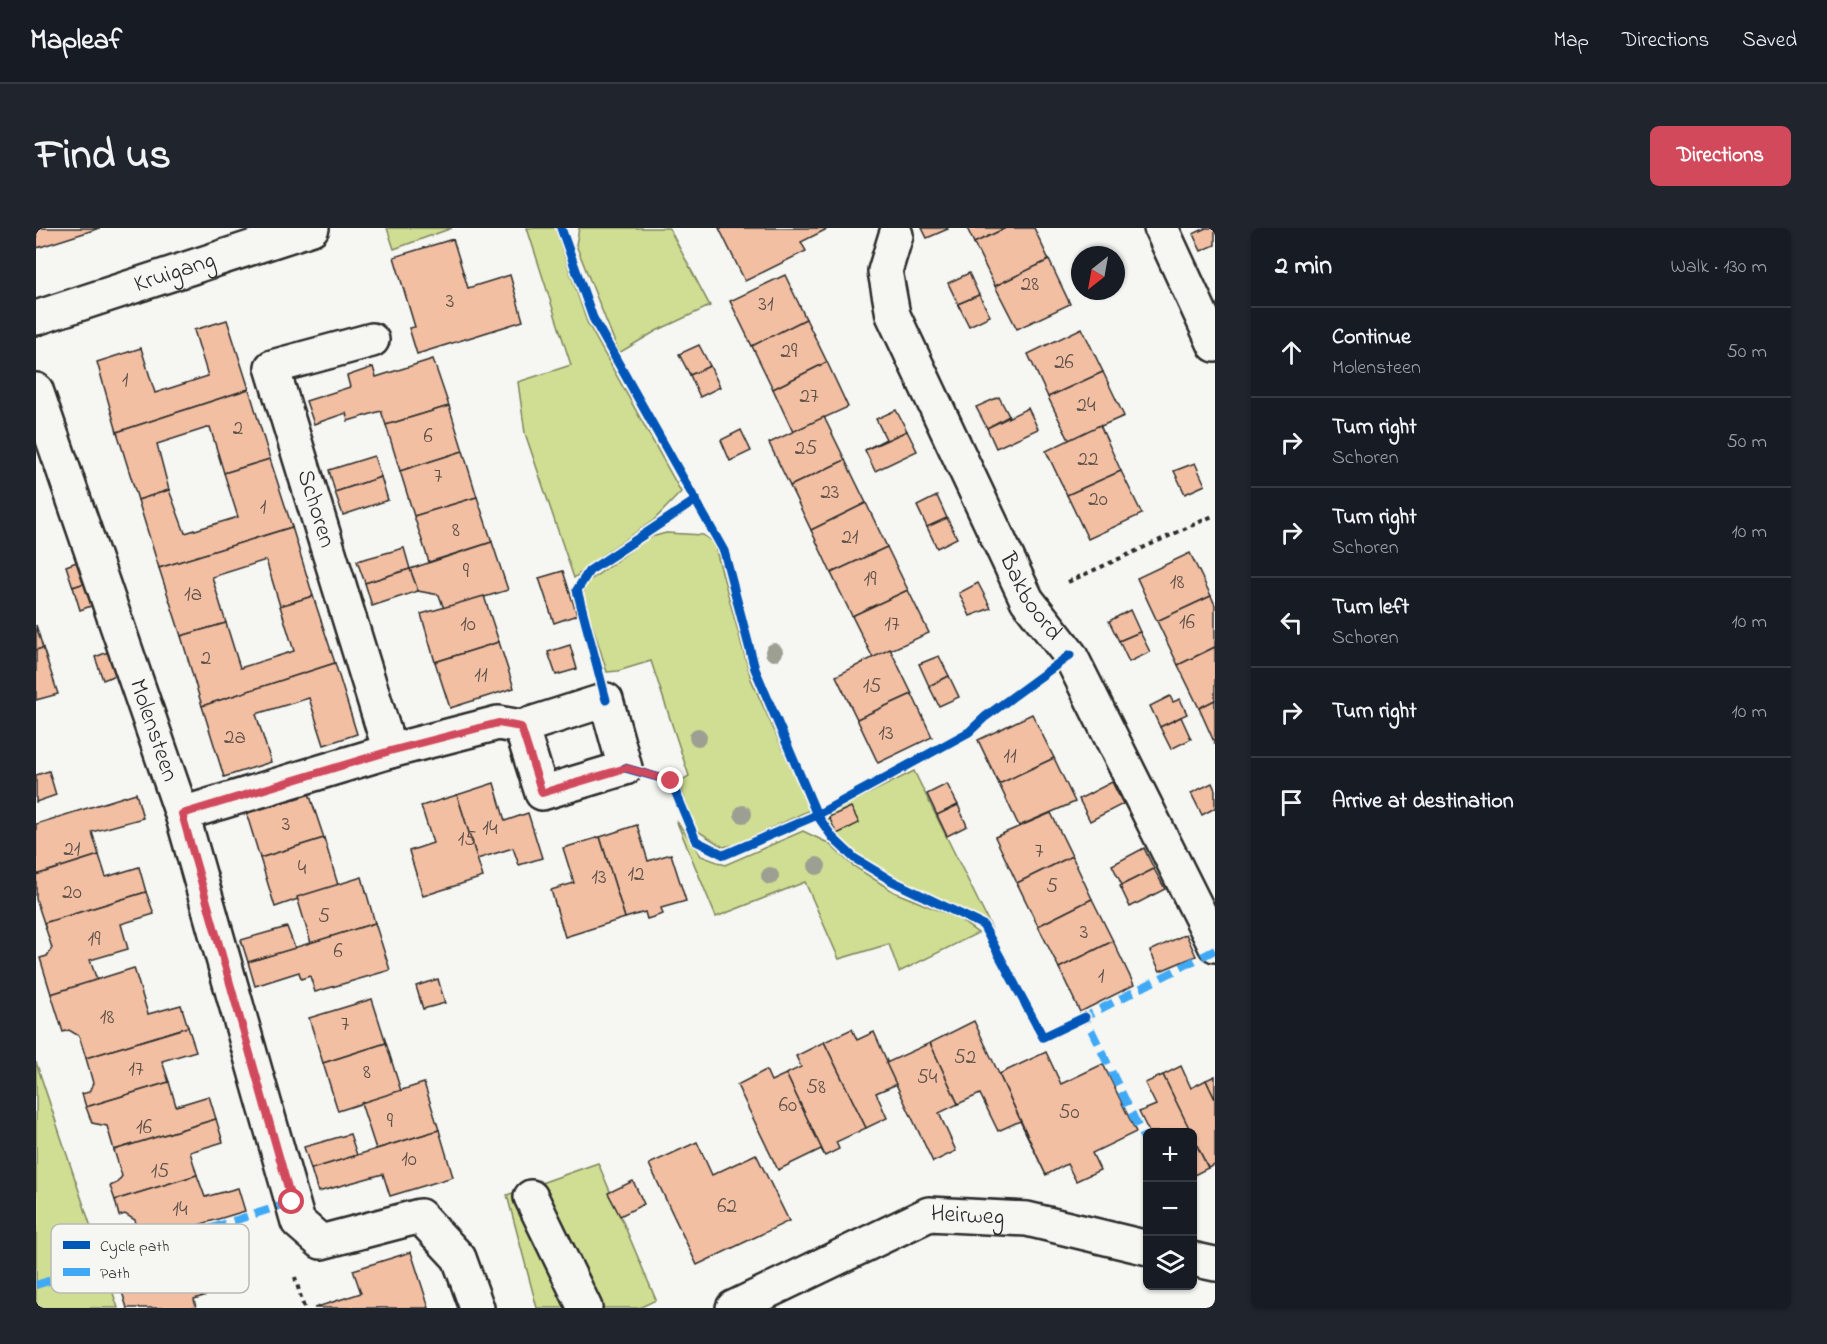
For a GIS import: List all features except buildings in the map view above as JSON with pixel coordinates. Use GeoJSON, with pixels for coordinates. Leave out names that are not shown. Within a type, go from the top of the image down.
{"type":"FeatureCollection","features":[{"type":"Feature","properties":{"kind":"street","name":"Kruigang"},"geometry":{"type":"LineString","coordinates":[[36,318],[312,228]]}},
{"type":"Feature","properties":{"kind":"street"},"geometry":{"type":"LineString","coordinates":[[1161,228],[1215,345]]}},
{"type":"Feature","properties":{"kind":"street","name":"Bakboord"},"geometry":{"type":"LineString","coordinates":[[896,235],[885,271],[893,315],[1027,600],[1070,655],[1215,945]]}},
{"type":"Feature","properties":{"kind":"street","name":"Schoren"},"geometry":{"type":"LineString","coordinates":[[372,340],[272,367],[390,751]]}},
{"type":"Feature","properties":{"kind":"street","name":"Molensteen"},"geometry":{"type":"LineString","coordinates":[[36,390],[182,814],[298,1222],[321,1242],[420,1216],[459,1257],[477,1308]]}},
{"type":"Feature","properties":{"kind":"street"},"geometry":{"type":"LineString","coordinates":[[182,814],[390,751],[498,723],[521,727]]}},
{"type":"Feature","properties":{"kind":"street"},"geometry":{"type":"LineString","coordinates":[[531,1197],[585,1308]]}},
{"type":"Feature","properties":{"kind":"street","name":"Heirweg"},"geometry":{"type":"LineString","coordinates":[[733,1308],[929,1214],[1027,1219],[1143,1247]]}},
{"type":"Feature","properties":{"kind":"street"},"geometry":{"type":"LineString","coordinates":[[1197,1259],[1215,1264]]}},
{"type":"Feature","properties":{"kind":"path"},"geometry":{"type":"LineString","coordinates":[[1027,600],[1215,515]]}},
{"type":"Feature","properties":{"kind":"green space"},"geometry":{"type":"Polygon","coordinates":[[[387,228],[452,228],[394,249],[387,228]]]}},
{"type":"Feature","properties":{"kind":"green space"},"geometry":{"type":"Polygon","coordinates":[[[527,228],[555,228],[587,322],[681,492],[654,520],[602,555],[574,578],[525,433],[518,382],[571,365],[527,228]]]}},
{"type":"Feature","properties":{"kind":"green space"},"geometry":{"type":"Polygon","coordinates":[[[579,228],[669,228],[710,306],[656,331],[619,353],[576,245],[579,228]]]}},
{"type":"Feature","properties":{"kind":"green space"},"geometry":{"type":"Polygon","coordinates":[[[666,533],[703,535],[714,543],[751,679],[810,810],[737,844],[723,847],[696,830],[679,782],[689,776],[651,661],[607,672],[583,595],[585,584],[648,538],[666,533]]]}},
{"type":"Feature","properties":{"kind":"green space"},"geometry":{"type":"Polygon","coordinates":[[[914,771],[992,929],[985,921],[921,892],[877,868],[840,839],[827,822],[832,812],[914,771]]]}},
{"type":"Feature","properties":{"kind":"green space"},"geometry":{"type":"Polygon","coordinates":[[[676,820],[701,856],[725,865],[803,831],[828,843],[852,865],[894,892],[957,918],[978,933],[899,972],[889,944],[839,959],[805,882],[716,917],[676,820]]]}},
{"type":"Feature","properties":{"kind":"green space"},"geometry":{"type":"Polygon","coordinates":[[[36,1062],[90,1224],[51,1224],[51,1293],[113,1293],[118,1308],[36,1308],[36,1062]]]}},
{"type":"Feature","properties":{"kind":"green space"},"geometry":{"type":"Polygon","coordinates":[[[598,1163],[656,1300],[639,1308],[537,1308],[507,1195],[598,1163]]]}},
{"type":"Feature","properties":{"kind":"marked path"},"geometry":{"type":"LineString","coordinates":[[1143,1137],[1085,1017],[1215,950]]}},
{"type":"Feature","properties":{"kind":"marked path"},"geometry":{"type":"LineString","coordinates":[[224,1224],[292,1202]]}},
{"type":"Feature","properties":{"kind":"marked path"},"geometry":{"type":"LineString","coordinates":[[36,1285],[51,1280]]}},
{"type":"Feature","properties":{"kind":"cycle path"},"geometry":{"type":"LineString","coordinates":[[561,228],[593,318],[724,551],[755,669],[817,815],[833,838],[854,858],[892,881],[983,925],[1043,1037],[1085,1017]]}},
{"type":"Feature","properties":{"kind":"cycle path"},"geometry":{"type":"LineString","coordinates":[[606,700],[577,590],[589,571],[696,500]]}},
{"type":"Feature","properties":{"kind":"cycle path"},"geometry":{"type":"LineString","coordinates":[[625,768],[671,781],[696,841],[724,855],[817,815],[969,732],[985,717],[1070,655]]}},
{"type":"Feature","properties":{"kind":"route"},"geometry":{"type":"LineString","coordinates":[[292,1202],[182,814],[390,751],[498,723],[521,727],[542,793],[626,768],[671,781]]}}]}
